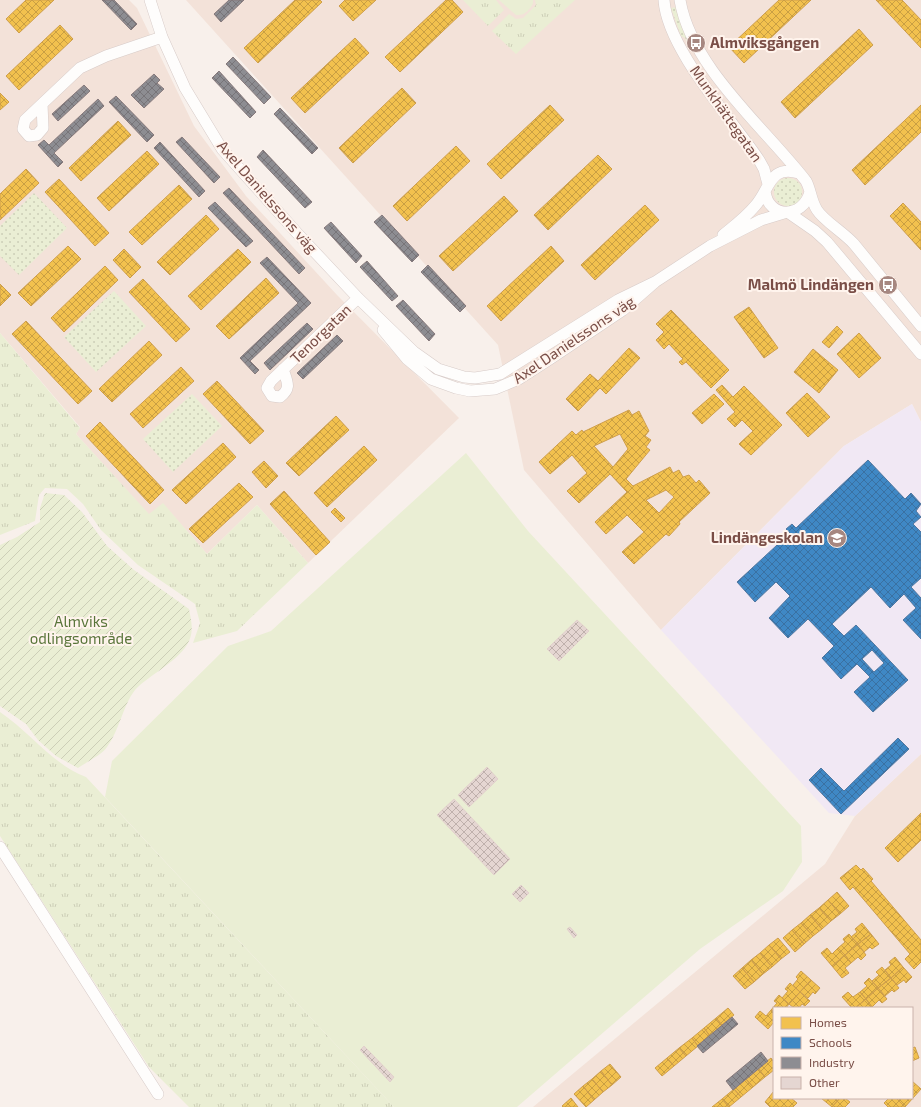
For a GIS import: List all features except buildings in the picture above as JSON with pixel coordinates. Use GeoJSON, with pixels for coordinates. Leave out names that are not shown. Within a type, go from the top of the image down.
{"type":"FeatureCollection","features":[{"type":"Feature","properties":{"kind":"street","name":"Axel Danielssons väg"},"geometry":{"type":"LineString","coordinates":[[150,0],[162,37],[185,88],[222,149],[297,234],[358,298],[426,362],[451,374],[475,378],[500,374],[512,368],[618,300],[655,282],[710,246],[761,220],[787,213]]}},
{"type":"Feature","properties":{"kind":"street","name":"Munkhättegatan"},"geometry":{"type":"LineString","coordinates":[[664,0],[668,20],[682,52],[764,169],[766,187],[771,206],[787,213],[815,231],[827,242],[921,354]]}},
{"type":"Feature","properties":{"kind":"street","name":"Munkhättegatan"},"geometry":{"type":"LineString","coordinates":[[680,0],[686,23],[696,43],[718,78],[806,180],[812,202],[820,214],[844,233],[854,244],[921,326]]}},
{"type":"Feature","properties":{"kind":"street"},"geometry":{"type":"LineString","coordinates":[[42,104],[80,68],[106,56],[162,37]]}},
{"type":"Feature","properties":{"kind":"street","name":"Munkhättegatan"},"geometry":{"type":"LineString","coordinates":[[766,187],[780,173],[792,171],[799,173]]}},
{"type":"Feature","properties":{"kind":"street","name":"Axel Danielssons väg"},"geometry":{"type":"LineString","coordinates":[[710,246],[760,202],[766,187]]}},
{"type":"Feature","properties":{"kind":"street"},"geometry":{"type":"LineString","coordinates":[[787,213],[797,211],[804,204],[810,192]]}},
{"type":"Feature","properties":{"kind":"street","name":"Tenorgatan"},"geometry":{"type":"LineString","coordinates":[[283,369],[358,298]]}},
{"type":"Feature","properties":{"kind":"street"},"geometry":{"type":"LineString","coordinates":[[0,847],[158,1094]]}},
{"type":"Feature","properties":{"kind":"shaded area"},"geometry":{"type":"Polygon","coordinates":[[[0,0],[129,0],[137,8],[194,126],[246,196],[337,295],[459,418],[308,563],[257,505],[207,554],[163,504],[149,515],[76,434],[80,427],[0,333],[0,0]]]}},
{"type":"Feature","properties":{"kind":"shaded area"},"geometry":{"type":"Polygon","coordinates":[[[186,0],[921,0],[921,422],[912,404],[844,446],[661,630],[524,470],[498,345],[186,0]]]}},
{"type":"Feature","properties":{"kind":"shaded area","name":"Lindängeskolan"},"geometry":{"type":"Polygon","coordinates":[[[912,404],[921,422],[921,754],[855,816],[829,813],[661,630],[844,446],[912,404]]]}},
{"type":"Feature","properties":{"kind":"shaded area"},"geometry":{"type":"Polygon","coordinates":[[[921,754],[921,1107],[533,1107],[825,864],[855,816],[921,754]]]}},
{"type":"Feature","properties":{"kind":"green space"},"geometry":{"type":"Polygon","coordinates":[[[463,0],[496,0],[504,10],[488,26],[463,0]]]}},
{"type":"Feature","properties":{"kind":"green space"},"geometry":{"type":"Polygon","coordinates":[[[499,0],[533,0],[533,3],[522,15],[516,15],[499,0]]]}},
{"type":"Feature","properties":{"kind":"green space"},"geometry":{"type":"Polygon","coordinates":[[[535,0],[575,0],[516,54],[492,31],[509,14],[516,19],[523,18],[536,5],[535,0]]]}},
{"type":"Feature","properties":{"kind":"green space"},"geometry":{"type":"Polygon","coordinates":[[[677,7],[691,43],[688,44],[685,38],[681,36],[671,8],[677,7]]]}},
{"type":"Feature","properties":{"kind":"green space"},"geometry":{"type":"Polygon","coordinates":[[[788,178],[798,182],[802,192],[798,202],[788,206],[778,202],[774,192],[778,182],[788,178]]]}},
{"type":"Feature","properties":{"kind":"green space"},"geometry":{"type":"Polygon","coordinates":[[[34,193],[67,228],[19,275],[0,256],[0,226],[34,193]]]}},
{"type":"Feature","properties":{"kind":"green space"},"geometry":{"type":"Polygon","coordinates":[[[114,291],[146,326],[96,372],[64,337],[114,291]]]}},
{"type":"Feature","properties":{"kind":"green space"},"geometry":{"type":"Polygon","coordinates":[[[0,333],[80,428],[76,434],[149,514],[163,503],[207,554],[257,505],[308,563],[237,631],[193,643],[200,623],[195,604],[138,565],[101,530],[83,504],[67,489],[45,488],[39,495],[35,521],[0,535],[0,333]]]}},
{"type":"Feature","properties":{"kind":"green space"},"geometry":{"type":"Polygon","coordinates":[[[192,394],[222,426],[173,472],[143,439],[192,394]]]}},
{"type":"Feature","properties":{"kind":"green space"},"geometry":{"type":"Polygon","coordinates":[[[466,453],[528,531],[801,826],[802,862],[783,891],[700,949],[517,1107],[394,1107],[105,797],[112,761],[228,646],[271,631],[466,453]]]}},
{"type":"Feature","properties":{"kind":"green space","name":"Almviks odlingsområde"},"geometry":{"type":"Polygon","coordinates":[[[45,493],[64,495],[82,512],[107,546],[134,570],[189,609],[192,629],[189,641],[179,655],[148,678],[135,690],[127,703],[111,741],[105,750],[78,768],[56,756],[38,740],[26,724],[0,706],[0,545],[17,537],[40,522],[40,508],[45,493]]]}},
{"type":"Feature","properties":{"kind":"green space"},"geometry":{"type":"Polygon","coordinates":[[[0,712],[62,764],[86,777],[394,1107],[189,1107],[149,1067],[0,836],[0,712]]]}},
{"type":"Feature","properties":{"kind":"place","name":"Almviksgången"},"geometry":{"type":"Point","coordinates":[696,43]}},
{"type":"Feature","properties":{"kind":"place","name":"Malmö Lindängen"},"geometry":{"type":"Point","coordinates":[888,285]}},
{"type":"Feature","properties":{"kind":"place","name":"Lindängeskolan"},"geometry":{"type":"Point","coordinates":[837,538]}}]}
